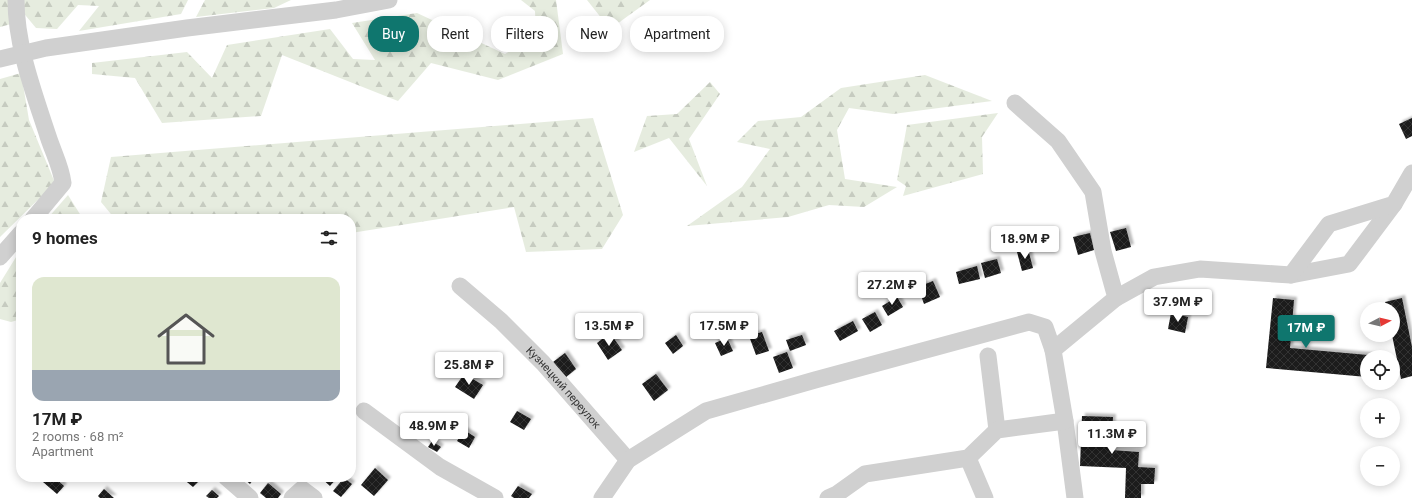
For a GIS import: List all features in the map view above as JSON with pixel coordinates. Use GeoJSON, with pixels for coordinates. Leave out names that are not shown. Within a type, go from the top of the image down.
{"type":"FeatureCollection","features":[{"type":"Feature","properties":{"kind":"street"},"geometry":{"type":"LineString","coordinates":[[16,0],[16,16],[23,53],[63,182],[37,214]]}},
{"type":"Feature","properties":{"kind":"street"},"geometry":{"type":"LineString","coordinates":[[0,58],[46,48],[187,28],[336,10],[389,0]]}},
{"type":"Feature","properties":{"kind":"street"},"geometry":{"type":"LineString","coordinates":[[1014,103],[1058,142],[1093,192],[1103,251],[1116,298]]}},
{"type":"Feature","properties":{"kind":"street"},"geometry":{"type":"LineString","coordinates":[[1053,350],[1116,298],[1154,276],[1200,269],[1291,275],[1349,264],[1394,204],[1412,173]]}},
{"type":"Feature","properties":{"kind":"street"},"geometry":{"type":"LineString","coordinates":[[1291,275],[1329,224],[1394,204]]}},
{"type":"Feature","properties":{"kind":"street"},"geometry":{"type":"LineString","coordinates":[[0,257],[16,239]]}},
{"type":"Feature","properties":{"kind":"street","name":"Кузнецкий переулок"},"geometry":{"type":"LineString","coordinates":[[460,286],[542,363],[628,460]]}},
{"type":"Feature","properties":{"kind":"street"},"geometry":{"type":"LineString","coordinates":[[602,498],[628,460],[706,411],[1029,322],[1045,327],[1053,350],[1065,421],[1075,498]]}},
{"type":"Feature","properties":{"kind":"street"},"geometry":{"type":"LineString","coordinates":[[988,356],[997,430]]}},
{"type":"Feature","properties":{"kind":"street"},"geometry":{"type":"LineString","coordinates":[[364,411],[440,467],[495,498]]}},
{"type":"Feature","properties":{"kind":"street"},"geometry":{"type":"LineString","coordinates":[[828,498],[837,494],[865,474],[968,458],[997,430],[1065,421]]}},
{"type":"Feature","properties":{"kind":"street"},"geometry":{"type":"LineString","coordinates":[[968,458],[985,498]]}},
{"type":"Feature","properties":{"kind":"street"},"geometry":{"type":"LineString","coordinates":[[232,482],[250,498]]}},
{"type":"Feature","properties":{"kind":"street"},"geometry":{"type":"LineString","coordinates":[[292,498],[302,489],[314,498]]}},
{"type":"Feature","properties":{"kind":"green space"},"geometry":{"type":"Polygon","coordinates":[[[0,0],[9,0],[11,24],[0,27],[0,0]]]}},
{"type":"Feature","properties":{"kind":"green space"},"geometry":{"type":"Polygon","coordinates":[[[24,0],[188,0],[181,14],[79,31],[99,6],[78,5],[57,29],[36,28],[21,10],[24,0]]]}},
{"type":"Feature","properties":{"kind":"green space"},"geometry":{"type":"Polygon","coordinates":[[[205,0],[291,0],[274,8],[196,17],[205,0]]]}},
{"type":"Feature","properties":{"kind":"green space"},"geometry":{"type":"Polygon","coordinates":[[[521,0],[556,0],[563,54],[498,80],[431,63],[398,101],[282,55],[261,116],[162,123],[135,78],[92,74],[92,63],[187,52],[212,78],[227,45],[330,29],[353,59],[375,60],[370,52],[419,52],[419,16],[398,16],[417,13],[427,18],[427,52],[483,52],[483,44],[491,47],[491,52],[501,52],[505,54],[508,52],[558,52],[558,16],[535,16],[535,11],[521,0]]]}},
{"type":"Feature","properties":{"kind":"green space"},"geometry":{"type":"Polygon","coordinates":[[[587,0],[650,0],[622,20],[622,16],[600,16],[587,0]]]}},
{"type":"Feature","properties":{"kind":"green space"},"geometry":{"type":"Polygon","coordinates":[[[368,21],[368,49],[352,23],[368,21]]]}},
{"type":"Feature","properties":{"kind":"green space"},"geometry":{"type":"Polygon","coordinates":[[[21,73],[29,120],[55,183],[23,214],[16,214],[16,221],[0,237],[0,79],[21,73]]]}},
{"type":"Feature","properties":{"kind":"green space"},"geometry":{"type":"Polygon","coordinates":[[[925,75],[992,101],[893,114],[849,108],[837,130],[845,179],[897,187],[864,207],[829,205],[788,217],[687,226],[742,187],[770,149],[737,142],[758,121],[801,117],[841,88],[925,75]]]}},
{"type":"Feature","properties":{"kind":"green space"},"geometry":{"type":"Polygon","coordinates":[[[710,82],[720,94],[689,139],[707,186],[669,138],[634,152],[647,116],[677,114],[710,82]]]}},
{"type":"Feature","properties":{"kind":"green space"},"geometry":{"type":"Polygon","coordinates":[[[998,113],[982,137],[983,174],[903,196],[906,186],[897,180],[907,125],[998,113]]]}},
{"type":"Feature","properties":{"kind":"green space"},"geometry":{"type":"Polygon","coordinates":[[[593,118],[623,215],[602,249],[526,252],[514,207],[356,232],[356,214],[111,214],[101,202],[111,157],[593,118]]]}},
{"type":"Feature","properties":{"kind":"green space"},"geometry":{"type":"Polygon","coordinates":[[[68,195],[80,214],[51,214],[68,195]]]}},
{"type":"Feature","properties":{"kind":"green space"},"geometry":{"type":"Polygon","coordinates":[[[16,257],[16,320],[11,322],[0,319],[0,283],[16,257]]]}},
{"type":"Feature","properties":{"kind":"building"},"geometry":{"type":"Polygon","coordinates":[[[1412,118],[1412,136],[1406,139],[1399,124],[1412,118]]]}},
{"type":"Feature","properties":{"kind":"building"},"geometry":{"type":"Polygon","coordinates":[[[1126,228],[1131,247],[1116,251],[1110,232],[1126,228]]]}},
{"type":"Feature","properties":{"kind":"building"},"geometry":{"type":"Polygon","coordinates":[[[1090,233],[1094,250],[1078,255],[1073,237],[1090,233]]]}},
{"type":"Feature","properties":{"kind":"building"},"geometry":{"type":"Polygon","coordinates":[[[1028,249],[1033,268],[1022,271],[1017,252],[1028,249]]]}},
{"type":"Feature","properties":{"kind":"building"},"geometry":{"type":"Polygon","coordinates":[[[997,259],[1001,273],[985,278],[981,263],[997,259]]]}},
{"type":"Feature","properties":{"kind":"building"},"geometry":{"type":"Polygon","coordinates":[[[977,266],[980,279],[959,284],[956,272],[977,266]]]}},
{"type":"Feature","properties":{"kind":"building"},"geometry":{"type":"Polygon","coordinates":[[[933,281],[940,297],[924,304],[918,287],[933,281]]]}},
{"type":"Feature","properties":{"kind":"building"},"geometry":{"type":"Polygon","coordinates":[[[897,297],[903,307],[888,316],[882,306],[897,297]]]}},
{"type":"Feature","properties":{"kind":"building"},"geometry":{"type":"Polygon","coordinates":[[[1273,298],[1294,300],[1290,348],[1360,354],[1360,376],[1266,368],[1273,298]]]}},
{"type":"Feature","properties":{"kind":"building"},"geometry":{"type":"Polygon","coordinates":[[[1402,298],[1412,347],[1412,376],[1401,379],[1400,350],[1395,350],[1393,342],[1400,342],[1400,302],[1385,302],[1402,298]]]}},
{"type":"Feature","properties":{"kind":"building"},"geometry":{"type":"Polygon","coordinates":[[[875,312],[882,325],[870,332],[862,319],[875,312]]]}},
{"type":"Feature","properties":{"kind":"building"},"geometry":{"type":"Polygon","coordinates":[[[1171,313],[1188,317],[1185,333],[1168,329],[1171,313]]]}},
{"type":"Feature","properties":{"kind":"building"},"geometry":{"type":"Polygon","coordinates":[[[853,321],[858,331],[840,341],[834,331],[853,321]]]}},
{"type":"Feature","properties":{"kind":"building"},"geometry":{"type":"Polygon","coordinates":[[[762,332],[769,351],[756,355],[749,336],[762,332]]]}},
{"type":"Feature","properties":{"kind":"building"},"geometry":{"type":"Polygon","coordinates":[[[610,333],[622,350],[608,360],[597,343],[610,333]]]}},
{"type":"Feature","properties":{"kind":"building"},"geometry":{"type":"Polygon","coordinates":[[[676,335],[683,346],[673,354],[665,343],[676,335]]]}},
{"type":"Feature","properties":{"kind":"building"},"geometry":{"type":"Polygon","coordinates":[[[802,335],[806,345],[790,351],[786,340],[802,335]]]}},
{"type":"Feature","properties":{"kind":"building"},"geometry":{"type":"Polygon","coordinates":[[[727,338],[733,351],[721,356],[715,343],[727,338]]]}},
{"type":"Feature","properties":{"kind":"building"},"geometry":{"type":"Polygon","coordinates":[[[787,352],[793,368],[779,373],[773,357],[787,352]]]}},
{"type":"Feature","properties":{"kind":"building"},"geometry":{"type":"Polygon","coordinates":[[[565,353],[576,369],[565,378],[553,362],[565,353]]]}},
{"type":"Feature","properties":{"kind":"building"},"geometry":{"type":"Polygon","coordinates":[[[464,374],[483,385],[474,399],[455,387],[464,374]]]}},
{"type":"Feature","properties":{"kind":"building"},"geometry":{"type":"Polygon","coordinates":[[[656,374],[668,390],[654,401],[642,384],[656,374]]]}},
{"type":"Feature","properties":{"kind":"building"},"geometry":{"type":"Polygon","coordinates":[[[517,411],[531,419],[524,430],[510,422],[517,411]]]}},
{"type":"Feature","properties":{"kind":"building"},"geometry":{"type":"Polygon","coordinates":[[[1082,416],[1113,417],[1111,450],[1139,452],[1138,467],[1155,468],[1154,484],[1141,484],[1141,498],[1125,498],[1126,468],[1080,466],[1082,416]]]}},
{"type":"Feature","properties":{"kind":"building"},"geometry":{"type":"Polygon","coordinates":[[[464,430],[475,437],[469,448],[457,441],[464,430]]]}},
{"type":"Feature","properties":{"kind":"building"},"geometry":{"type":"Polygon","coordinates":[[[432,441],[441,447],[437,452],[428,447],[432,441]]]}},
{"type":"Feature","properties":{"kind":"building"},"geometry":{"type":"Polygon","coordinates":[[[375,468],[388,480],[374,496],[361,485],[375,468]]]}},
{"type":"Feature","properties":{"kind":"building"},"geometry":{"type":"Polygon","coordinates":[[[43,482],[60,482],[64,486],[57,494],[43,482]]]}},
{"type":"Feature","properties":{"kind":"building"},"geometry":{"type":"Polygon","coordinates":[[[187,482],[198,482],[193,487],[187,482]]]}},
{"type":"Feature","properties":{"kind":"building"},"geometry":{"type":"Polygon","coordinates":[[[326,482],[334,482],[330,486],[326,482]]]}},
{"type":"Feature","properties":{"kind":"building"},"geometry":{"type":"Polygon","coordinates":[[[341,482],[349,482],[352,484],[341,497],[333,491],[341,482]]]}},
{"type":"Feature","properties":{"kind":"building"},"geometry":{"type":"Polygon","coordinates":[[[268,483],[281,494],[278,498],[266,498],[260,493],[268,483]]]}},
{"type":"Feature","properties":{"kind":"building"},"geometry":{"type":"Polygon","coordinates":[[[518,486],[532,494],[529,498],[514,498],[511,496],[518,486]]]}},
{"type":"Feature","properties":{"kind":"building"},"geometry":{"type":"Polygon","coordinates":[[[104,489],[114,498],[100,498],[98,496],[104,489]]]}},
{"type":"Feature","properties":{"kind":"building"},"geometry":{"type":"Polygon","coordinates":[[[212,490],[219,496],[217,498],[209,498],[206,496],[212,490]]]}}]}
